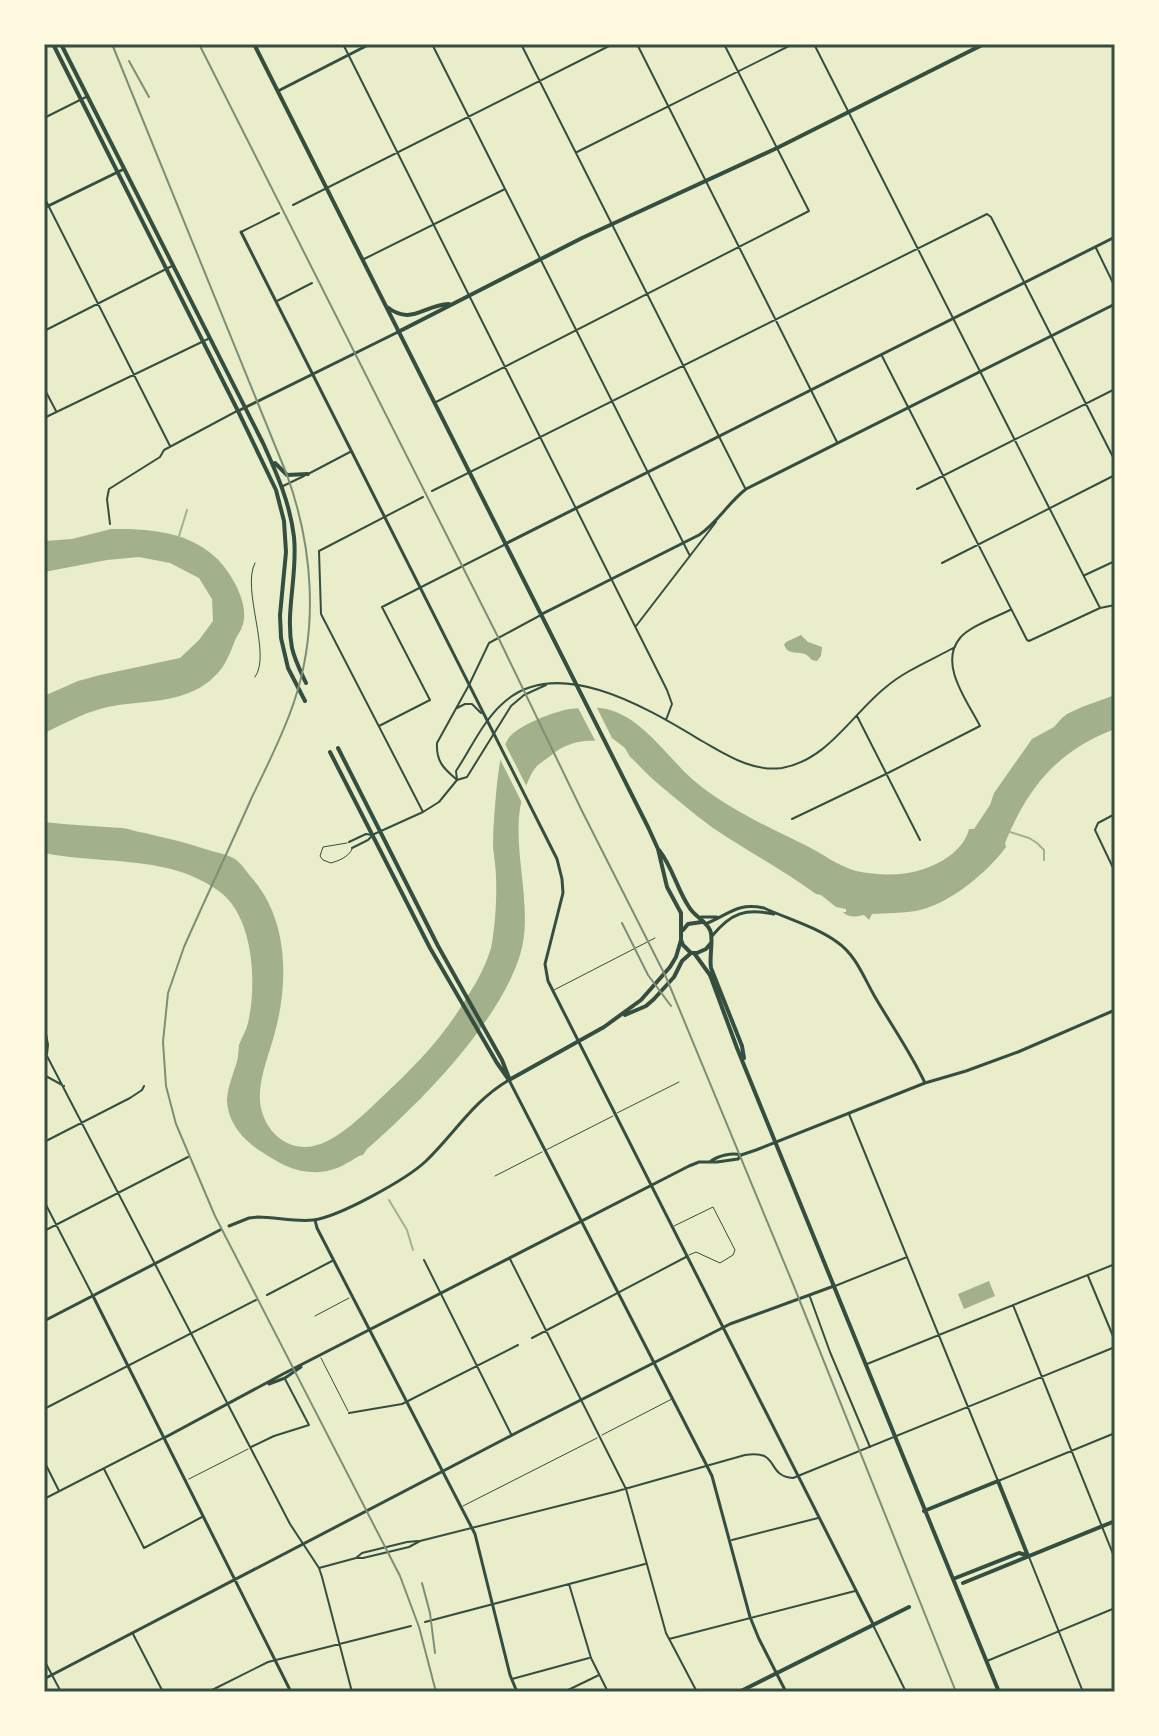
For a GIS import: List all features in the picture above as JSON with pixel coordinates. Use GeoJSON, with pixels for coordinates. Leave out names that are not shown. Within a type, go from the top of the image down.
{"type":"FeatureCollection","features":[{"type":"Feature","properties":{"kind":"main road"},"geometry":{"type":"LineString","coordinates":[[53,44],[167,269],[277,467],[287,475],[308,474]]}},
{"type":"Feature","properties":{"kind":"main road"},"geometry":{"type":"LineString","coordinates":[[61,44],[173,266],[276,490],[284,521],[286,552],[281,638],[288,668],[305,701]]}},
{"type":"Feature","properties":{"kind":"main road"},"geometry":{"type":"LineString","coordinates":[[254,44],[658,849],[664,877],[681,913],[681,940],[670,967],[648,994],[618,1018],[509,1080],[338,748]]}},
{"type":"Feature","properties":{"kind":"main road"},"geometry":{"type":"LineString","coordinates":[[398,332],[540,259],[777,148],[984,44]]}},
{"type":"Feature","properties":{"kind":"main road"},"geometry":{"type":"LineString","coordinates":[[386,306],[401,316],[410,317],[438,305],[452,304]]}},
{"type":"Feature","properties":{"kind":"main road"},"geometry":{"type":"LineString","coordinates":[[263,443],[290,511],[295,560],[290,612],[292,648],[306,683]]}},
{"type":"Feature","properties":{"kind":"main road"},"geometry":{"type":"LineString","coordinates":[[330,752],[430,948],[499,1062]]}},
{"type":"Feature","properties":{"kind":"main road"},"geometry":{"type":"LineString","coordinates":[[658,849],[668,862],[685,901],[710,930],[711,968],[742,1046],[744,1061]]}},
{"type":"Feature","properties":{"kind":"main road"},"geometry":{"type":"LineString","coordinates":[[681,932],[688,924],[703,923]]}},
{"type":"Feature","properties":{"kind":"main road"},"geometry":{"type":"LineString","coordinates":[[681,940],[710,975],[999,1692]]}},
{"type":"Feature","properties":{"kind":"main road"},"geometry":{"type":"LineString","coordinates":[[618,1018],[646,1006],[674,977],[682,961],[706,949],[711,943]]}},
{"type":"Feature","properties":{"kind":"main road"},"geometry":{"type":"LineString","coordinates":[[924,1511],[998,1481],[1028,1556]]}},
{"type":"Feature","properties":{"kind":"main road"},"geometry":{"type":"LineString","coordinates":[[963,1583],[1115,1521]]}},
{"type":"Feature","properties":{"kind":"main road"},"geometry":{"type":"LineString","coordinates":[[952,1580],[1019,1553],[1028,1556]]}},
{"type":"Feature","properties":{"kind":"main road"},"geometry":{"type":"LineString","coordinates":[[739,1692],[909,1607]]}},
{"type":"Feature","properties":{"kind":"street"},"geometry":{"type":"LineString","coordinates":[[343,44],[671,698],[666,720]]}},
{"type":"Feature","properties":{"kind":"street"},"geometry":{"type":"LineString","coordinates":[[278,91],[370,44]]}},
{"type":"Feature","properties":{"kind":"street"},"geometry":{"type":"LineString","coordinates":[[432,44],[690,556]]}},
{"type":"Feature","properties":{"kind":"street"},"geometry":{"type":"LineString","coordinates":[[521,44],[746,489]]}},
{"type":"Feature","properties":{"kind":"street"},"geometry":{"type":"LineString","coordinates":[[293,205],[613,44]]}},
{"type":"Feature","properties":{"kind":"street"},"geometry":{"type":"LineString","coordinates":[[637,44],[837,443]]}},
{"type":"Feature","properties":{"kind":"street"},"geometry":{"type":"LineString","coordinates":[[435,403],[809,211],[724,44]]}},
{"type":"Feature","properties":{"kind":"street"},"geometry":{"type":"LineString","coordinates":[[576,153],[793,44]]}},
{"type":"Feature","properties":{"kind":"street"},"geometry":{"type":"LineString","coordinates":[[814,44],[1100,608]]}},
{"type":"Feature","properties":{"kind":"street"},"geometry":{"type":"LineString","coordinates":[[44,118],[87,96]]}},
{"type":"Feature","properties":{"kind":"street"},"geometry":{"type":"LineString","coordinates":[[46,207],[124,169]]}},
{"type":"Feature","properties":{"kind":"street"},"geometry":{"type":"LineString","coordinates":[[362,259],[505,189]]}},
{"type":"Feature","properties":{"kind":"street"},"geometry":{"type":"LineString","coordinates":[[44,197],[46,207],[170,446]]}},
{"type":"Feature","properties":{"kind":"street"},"geometry":{"type":"LineString","coordinates":[[279,213],[241,232],[559,867],[562,899],[545,964],[548,981],[906,1692]]}},
{"type":"Feature","properties":{"kind":"street"},"geometry":{"type":"LineString","coordinates":[[432,491],[987,214],[1115,461]]}},
{"type":"Feature","properties":{"kind":"street"},"geometry":{"type":"LineString","coordinates":[[378,726],[430,700],[382,607],[1115,237]]}},
{"type":"Feature","properties":{"kind":"street"},"geometry":{"type":"LineString","coordinates":[[1095,247],[1115,287]]}},
{"type":"Feature","properties":{"kind":"street"},"geometry":{"type":"LineString","coordinates":[[44,331],[173,266]]}},
{"type":"Feature","properties":{"kind":"street"},"geometry":{"type":"LineString","coordinates":[[275,302],[312,283]]}},
{"type":"Feature","properties":{"kind":"street"},"geometry":{"type":"LineString","coordinates":[[635,627],[730,503],[746,489],[1115,304]]}},
{"type":"Feature","properties":{"kind":"street"},"geometry":{"type":"LineString","coordinates":[[110,524],[109,489],[160,457],[170,446],[398,332]]}},
{"type":"Feature","properties":{"kind":"street"},"geometry":{"type":"LineString","coordinates":[[44,418],[206,340]]}},
{"type":"Feature","properties":{"kind":"street"},"geometry":{"type":"LineString","coordinates":[[881,354],[1028,641],[1100,608],[1115,605]]}},
{"type":"Feature","properties":{"kind":"street"},"geometry":{"type":"LineString","coordinates":[[44,388],[56,412]]}},
{"type":"Feature","properties":{"kind":"street"},"geometry":{"type":"LineString","coordinates":[[917,489],[1115,389]]}},
{"type":"Feature","properties":{"kind":"street"},"geometry":{"type":"LineString","coordinates":[[276,490],[351,452]]}},
{"type":"Feature","properties":{"kind":"street"},"geometry":{"type":"LineString","coordinates":[[942,563],[1115,475]]}},
{"type":"Feature","properties":{"kind":"street"},"geometry":{"type":"LineString","coordinates":[[423,497],[319,551],[321,614],[423,812]]}},
{"type":"Feature","properties":{"kind":"street"},"geometry":{"type":"LineString","coordinates":[[457,780],[441,766],[436,752],[437,743],[489,643],[699,535],[716,522]]}},
{"type":"Feature","properties":{"kind":"street"},"geometry":{"type":"LineString","coordinates":[[1084,576],[1115,561]]}},
{"type":"Feature","properties":{"kind":"street"},"geometry":{"type":"LineString","coordinates":[[792,819],[980,726],[954,674],[952,661],[955,647],[969,631],[1011,609]]}},
{"type":"Feature","properties":{"kind":"street"},"geometry":{"type":"LineString","coordinates":[[457,780],[456,771],[502,704],[529,687],[540,684],[603,691],[637,704],[749,766],[790,766],[819,752],[885,687],[955,647]]}},
{"type":"Feature","properties":{"kind":"street"},"geometry":{"type":"LineString","coordinates":[[352,848],[439,802],[457,780],[467,777],[511,706],[524,695],[547,685]]}},
{"type":"Feature","properties":{"kind":"street"},"geometry":{"type":"LineString","coordinates":[[456,709],[465,704],[473,705],[485,717]]}},
{"type":"Feature","properties":{"kind":"street"},"geometry":{"type":"LineString","coordinates":[[857,715],[920,840]]}},
{"type":"Feature","properties":{"kind":"street"},"geometry":{"type":"LineString","coordinates":[[1115,814],[1098,823],[1095,830],[1115,872]]}},
{"type":"Feature","properties":{"kind":"street"},"geometry":{"type":"LineString","coordinates":[[349,842],[366,834],[372,835]]}},
{"type":"Feature","properties":{"kind":"street"},"geometry":{"type":"LineString","coordinates":[[703,923],[735,908],[753,905],[835,940],[860,967],[925,1083]]}},
{"type":"Feature","properties":{"kind":"street"},"geometry":{"type":"LineString","coordinates":[[712,936],[729,917],[741,912],[782,916]]}},
{"type":"Feature","properties":{"kind":"street"},"geometry":{"type":"LineString","coordinates":[[696,916],[710,918],[724,914]]}},
{"type":"Feature","properties":{"kind":"street"},"geometry":{"type":"LineString","coordinates":[[266,1385],[689,1166],[717,1157],[736,1153],[741,1155],[925,1083],[1018,1052],[1115,1010]]}},
{"type":"Feature","properties":{"kind":"street"},"geometry":{"type":"LineString","coordinates":[[44,1023],[48,1045],[45,1055],[290,1524],[319,1568],[352,1692]]}},
{"type":"Feature","properties":{"kind":"street"},"geometry":{"type":"LineString","coordinates":[[44,1075],[64,1087]]}},
{"type":"Feature","properties":{"kind":"street"},"geometry":{"type":"LineString","coordinates":[[229,1226],[258,1217],[315,1220],[406,1178],[426,1162],[473,1107],[509,1080],[707,1466],[750,1617],[786,1692]]}},
{"type":"Feature","properties":{"kind":"street"},"geometry":{"type":"LineString","coordinates":[[44,1142],[130,1098],[144,1086]]}},
{"type":"Feature","properties":{"kind":"street"},"geometry":{"type":"LineString","coordinates":[[849,1113],[998,1481],[1115,1433]]}},
{"type":"Feature","properties":{"kind":"street"},"geometry":{"type":"LineString","coordinates":[[44,1231],[188,1157]]}},
{"type":"Feature","properties":{"kind":"street"},"geometry":{"type":"LineString","coordinates":[[44,1201],[291,1692]]}},
{"type":"Feature","properties":{"kind":"street"},"geometry":{"type":"LineString","coordinates":[[315,1220],[351,1297],[475,1534],[517,1692]]}},
{"type":"Feature","properties":{"kind":"street"},"geometry":{"type":"LineString","coordinates":[[44,1321],[220,1230]]}},
{"type":"Feature","properties":{"kind":"street"},"geometry":{"type":"LineString","coordinates":[[532,1338],[687,1257]]}},
{"type":"Feature","properties":{"kind":"street"},"geometry":{"type":"LineString","coordinates":[[44,1679],[724,1328],[907,1257]]}},
{"type":"Feature","properties":{"kind":"street"},"geometry":{"type":"LineString","coordinates":[[510,1258],[626,1489],[669,1639],[697,1692]]}},
{"type":"Feature","properties":{"kind":"street"},"geometry":{"type":"LineString","coordinates":[[267,1295],[333,1260]]}},
{"type":"Feature","properties":{"kind":"street"},"geometry":{"type":"LineString","coordinates":[[424,1260],[512,1436]]}},
{"type":"Feature","properties":{"kind":"street"},"geometry":{"type":"LineString","coordinates":[[866,1364],[1115,1264]]}},
{"type":"Feature","properties":{"kind":"street"},"geometry":{"type":"LineString","coordinates":[[1088,1275],[1115,1341]]}},
{"type":"Feature","properties":{"kind":"street"},"geometry":{"type":"LineString","coordinates":[[810,1296],[870,1447]]}},
{"type":"Feature","properties":{"kind":"street"},"geometry":{"type":"LineString","coordinates":[[44,1409],[256,1300]]}},
{"type":"Feature","properties":{"kind":"street"},"geometry":{"type":"LineString","coordinates":[[1013,1305],[1115,1559]]}},
{"type":"Feature","properties":{"kind":"street"},"geometry":{"type":"LineString","coordinates":[[349,1413],[399,1405],[518,1345]]}},
{"type":"Feature","properties":{"kind":"street"},"geometry":{"type":"LineString","coordinates":[[319,1568],[409,1547],[420,1541],[758,1453],[769,1458],[778,1474],[793,1478],[1115,1347]]}},
{"type":"Feature","properties":{"kind":"street"},"geometry":{"type":"LineString","coordinates":[[44,1499],[285,1378],[303,1365]]}},
{"type":"Feature","properties":{"kind":"street"},"geometry":{"type":"LineString","coordinates":[[251,1447],[309,1425],[285,1378]]}},
{"type":"Feature","properties":{"kind":"street"},"geometry":{"type":"LineString","coordinates":[[44,1461],[59,1491]]}},
{"type":"Feature","properties":{"kind":"street"},"geometry":{"type":"LineString","coordinates":[[104,1469],[144,1548],[203,1517]]}},
{"type":"Feature","properties":{"kind":"street"},"geometry":{"type":"LineString","coordinates":[[730,1541],[820,1518]]}},
{"type":"Feature","properties":{"kind":"street"},"geometry":{"type":"LineString","coordinates":[[1028,1556],[1083,1692]]}},
{"type":"Feature","properties":{"kind":"street"},"geometry":{"type":"LineString","coordinates":[[425,1622],[646,1563]]}},
{"type":"Feature","properties":{"kind":"street"},"geometry":{"type":"LineString","coordinates":[[569,1583],[591,1658],[608,1692]]}},
{"type":"Feature","properties":{"kind":"street"},"geometry":{"type":"LineString","coordinates":[[669,1639],[856,1591]]}},
{"type":"Feature","properties":{"kind":"street"},"geometry":{"type":"LineString","coordinates":[[986,1661],[1115,1608]]}},
{"type":"Feature","properties":{"kind":"street"},"geometry":{"type":"LineString","coordinates":[[208,1692],[261,1664],[411,1626]]}},
{"type":"Feature","properties":{"kind":"street"},"geometry":{"type":"LineString","coordinates":[[132,1633],[163,1692]]}},
{"type":"Feature","properties":{"kind":"street"},"geometry":{"type":"LineString","coordinates":[[512,1679],[591,1658]]}},
{"type":"Feature","properties":{"kind":"street"},"geometry":{"type":"LineString","coordinates":[[44,1660],[61,1692]]}},
{"type":"Feature","properties":{"kind":"street"},"geometry":{"type":"LineString","coordinates":[[564,1692],[599,1675]]}},
{"type":"Feature","properties":{"kind":"lane"},"geometry":{"type":"LineString","coordinates":[[255,563],[252,569],[253,602],[260,671],[255,677]]}},
{"type":"Feature","properties":{"kind":"lane"},"geometry":{"type":"LineString","coordinates":[[349,842],[323,847],[320,856],[331,863],[348,855],[352,848]]}},
{"type":"Feature","properties":{"kind":"lane"},"geometry":{"type":"LineString","coordinates":[[553,991],[655,938]]}},
{"type":"Feature","properties":{"kind":"lane"},"geometry":{"type":"LineString","coordinates":[[495,1176],[679,1082]]}},
{"type":"Feature","properties":{"kind":"lane"},"geometry":{"type":"LineString","coordinates":[[672,1228],[713,1207],[735,1250],[733,1255],[720,1263],[696,1252],[687,1257]]}},
{"type":"Feature","properties":{"kind":"lane"},"geometry":{"type":"LineString","coordinates":[[315,1316],[351,1297]]}},
{"type":"Feature","properties":{"kind":"lane"},"geometry":{"type":"LineString","coordinates":[[320,1356],[349,1413]]}},
{"type":"Feature","properties":{"kind":"lane"},"geometry":{"type":"LineString","coordinates":[[461,1508],[673,1399]]}},
{"type":"Feature","properties":{"kind":"lane"},"geometry":{"type":"LineString","coordinates":[[185,1481],[251,1447]]}},
{"type":"Feature","properties":{"kind":"shaded area"},"geometry":{"type":"Polygon","coordinates":[[[111,529],[164,533],[196,543],[210,552],[223,565],[239,591],[244,609],[242,628],[222,668],[195,690],[169,699],[100,709],[44,733],[44,696],[78,681],[180,658],[213,621],[212,599],[199,578],[170,563],[139,557],[44,572],[44,541],[72,539],[111,529]]]}},
{"type":"Feature","properties":{"kind":"shaded area"},"geometry":{"type":"Polygon","coordinates":[[[801,635],[808,642],[822,647],[817,661],[805,654],[787,650],[786,642],[801,635]]]}},
{"type":"Feature","properties":{"kind":"shaded area"},"geometry":{"type":"Polygon","coordinates":[[[1115,695],[1115,729],[1077,748],[1047,773],[1014,823],[1006,847],[978,877],[954,895],[928,908],[872,914],[869,920],[864,915],[845,914],[846,909],[836,907],[713,828],[617,747],[586,741],[560,749],[535,769],[521,804],[519,845],[524,938],[510,981],[495,1008],[456,1060],[410,1109],[363,1155],[326,1171],[299,1170],[274,1159],[243,1136],[230,1115],[228,1093],[239,1045],[248,1023],[252,990],[246,934],[231,903],[201,880],[158,866],[44,853],[44,822],[128,829],[224,854],[241,865],[263,893],[272,911],[282,950],[280,1012],[261,1085],[262,1112],[271,1129],[285,1142],[314,1146],[356,1121],[394,1086],[438,1038],[481,973],[491,948],[495,923],[493,831],[500,761],[508,739],[527,724],[570,709],[587,707],[616,712],[627,717],[657,742],[692,779],[733,808],[849,869],[891,874],[924,869],[952,854],[963,843],[969,829],[974,829],[994,793],[1032,739],[1054,727],[1067,714],[1115,695]]]}},
{"type":"Feature","properties":{"kind":"shaded area"},"geometry":{"type":"Polygon","coordinates":[[[989,1281],[995,1296],[964,1309],[958,1294],[989,1281]]]}},
{"type":"Feature","properties":{"kind":"pier"},"geometry":{"type":"Polygon","coordinates":[[[576,704],[595,704],[612,738],[625,748],[635,766],[618,751],[597,744],[576,704]]]}},
{"type":"Feature","properties":{"kind":"pier"},"geometry":{"type":"Polygon","coordinates":[[[503,740],[530,793],[525,809],[498,755],[503,740]]]}},
{"type":"Feature","properties":{"kind":"waterway"},"geometry":{"type":"LineString","coordinates":[[179,536],[187,510]]}},
{"type":"Feature","properties":{"kind":"waterway"},"geometry":{"type":"LineString","coordinates":[[1010,832],[1037,843],[1044,850],[1044,860]]}},
{"type":"Feature","properties":{"kind":"waterway"},"geometry":{"type":"LineString","coordinates":[[389,1200],[407,1230],[413,1250]]}},
{"type":"Feature","properties":{"kind":"railway"},"geometry":{"type":"LineString","coordinates":[[112,44],[287,475],[303,530],[310,588],[307,645],[294,702],[184,947],[168,993],[163,1042],[166,1086],[176,1124],[215,1216],[400,1576],[419,1627],[436,1692]]}},
{"type":"Feature","properties":{"kind":"railway"},"geometry":{"type":"LineString","coordinates":[[199,44],[666,977],[956,1692]]}},
{"type":"Feature","properties":{"kind":"railway"},"geometry":{"type":"LineString","coordinates":[[129,61],[149,97]]}},
{"type":"Feature","properties":{"kind":"railway"},"geometry":{"type":"LineString","coordinates":[[622,923],[648,975],[671,1006]]}},
{"type":"Feature","properties":{"kind":"railway"},"geometry":{"type":"LineString","coordinates":[[422,1583],[435,1653]]}}]}
